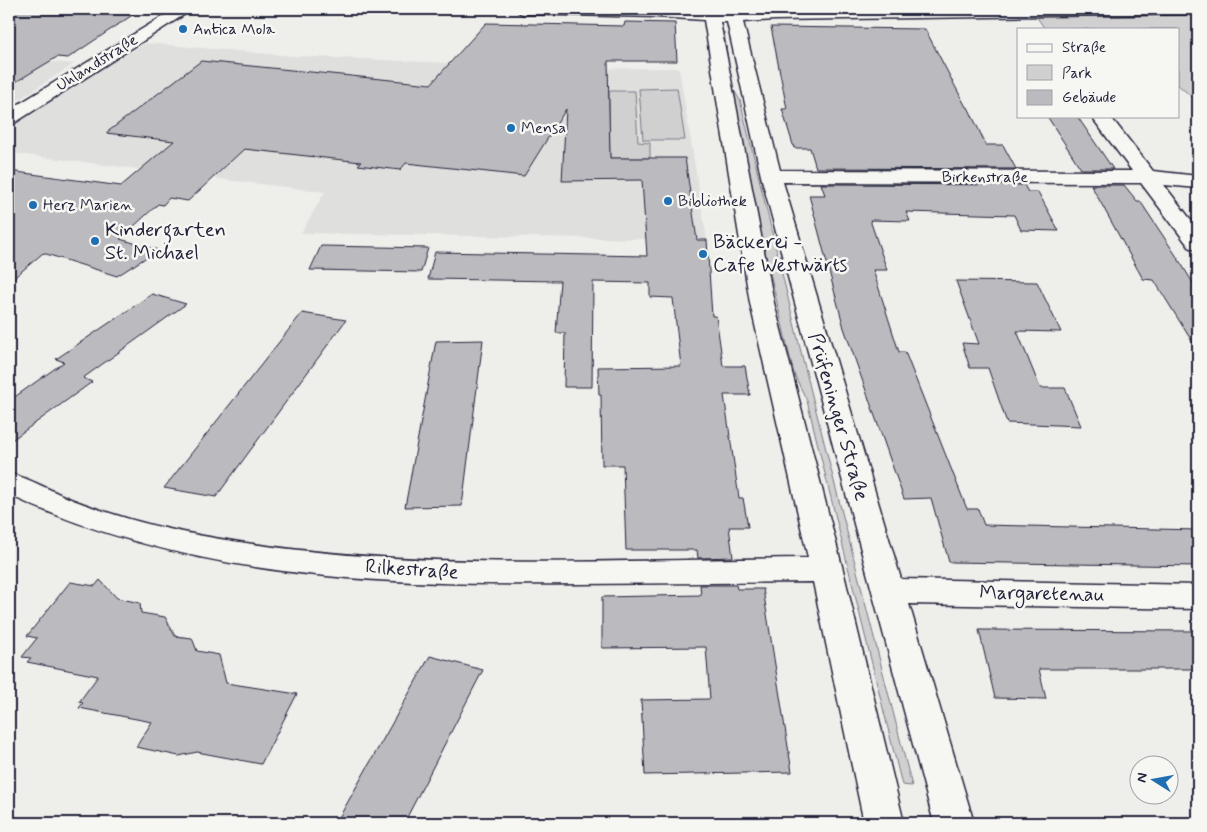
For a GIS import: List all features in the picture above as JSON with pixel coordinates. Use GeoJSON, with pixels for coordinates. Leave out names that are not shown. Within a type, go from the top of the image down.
{"type":"FeatureCollection","features":[{"type":"Feature","properties":{"kind":"street","name":"Uhlandstraße"},"geometry":{"type":"LineString","coordinates":[[9,118],[185,9]]}},
{"type":"Feature","properties":{"kind":"street"},"geometry":{"type":"LineString","coordinates":[[522,9],[656,12],[721,11],[775,15],[1018,10],[1192,9]]}},
{"type":"Feature","properties":{"kind":"street"},"geometry":{"type":"LineString","coordinates":[[1018,10],[1031,28]]}},
{"type":"Feature","properties":{"kind":"street"},"geometry":{"type":"LineString","coordinates":[[721,11],[762,303],[827,570],[884,823]]}},
{"type":"Feature","properties":{"kind":"street","name":"Prüfeninger Straße"},"geometry":{"type":"LineString","coordinates":[[721,11],[771,176],[954,823]]}},
{"type":"Feature","properties":{"kind":"street"},"geometry":{"type":"LineString","coordinates":[[1102,118],[1150,177],[1198,243]]}},
{"type":"Feature","properties":{"kind":"street","name":"Birkenstraße"},"geometry":{"type":"LineString","coordinates":[[771,176],[1150,177],[1198,182]]}},
{"type":"Feature","properties":{"kind":"street","name":"Rilkestraße"},"geometry":{"type":"LineString","coordinates":[[9,484],[111,526],[163,539],[298,562],[421,572],[465,573],[827,570]]}},
{"type":"Feature","properties":{"kind":"street","name":"Margaretenau"},"geometry":{"type":"LineString","coordinates":[[887,591],[1198,597]]}},
{"type":"Feature","properties":{"kind":"shaded area"},"geometry":{"type":"Polygon","coordinates":[[[145,43],[294,56],[539,69],[679,68],[707,240],[301,233],[325,192],[9,153],[9,126],[145,43]]]}},
{"type":"Feature","properties":{"kind":"shaded area"},"geometry":{"type":"Polygon","coordinates":[[[9,57],[74,64],[9,106],[9,57]]]}},
{"type":"Feature","properties":{"kind":"green space"},"geometry":{"type":"Polygon","coordinates":[[[1198,15],[1198,102],[1180,87],[1180,28],[1044,28],[1036,16],[1198,15]]]}},
{"type":"Feature","properties":{"kind":"green space"},"geometry":{"type":"Polygon","coordinates":[[[721,32],[724,32],[732,87],[740,100],[803,360],[912,786],[902,785],[807,401],[794,374],[742,155],[721,32]]]}},
{"type":"Feature","properties":{"kind":"green space"},"geometry":{"type":"Polygon","coordinates":[[[677,88],[685,140],[643,140],[639,89],[677,88]]]}},
{"type":"Feature","properties":{"kind":"green space"},"geometry":{"type":"Polygon","coordinates":[[[609,91],[635,91],[638,142],[650,143],[650,158],[610,158],[609,91]]]}},
{"type":"Feature","properties":{"kind":"building"},"geometry":{"type":"Polygon","coordinates":[[[9,9],[128,9],[121,13],[134,14],[68,58],[57,57],[9,86],[9,9]]]}},
{"type":"Feature","properties":{"kind":"building"},"geometry":{"type":"Polygon","coordinates":[[[625,22],[675,23],[677,61],[608,61],[610,158],[685,158],[697,240],[707,240],[712,316],[716,316],[723,366],[745,366],[750,395],[724,395],[739,498],[743,498],[748,527],[729,527],[733,557],[698,558],[697,550],[626,550],[623,465],[602,465],[601,395],[599,395],[598,367],[681,366],[673,298],[650,297],[650,283],[593,282],[592,387],[564,387],[565,333],[556,333],[560,281],[428,279],[435,252],[647,256],[642,180],[562,181],[566,109],[524,176],[406,163],[400,170],[358,165],[361,162],[244,149],[188,201],[169,198],[163,205],[158,204],[120,239],[158,250],[117,276],[43,253],[9,282],[9,171],[121,186],[174,141],[106,133],[201,61],[431,84],[486,23],[624,26],[625,22]]]}},
{"type":"Feature","properties":{"kind":"building"},"geometry":{"type":"Polygon","coordinates":[[[771,27],[925,29],[966,107],[968,107],[986,145],[1003,145],[1016,169],[816,168],[810,148],[794,148],[782,109],[787,109],[771,27]]]}},
{"type":"Feature","properties":{"kind":"building"},"geometry":{"type":"Polygon","coordinates":[[[1048,118],[1078,118],[1113,169],[1081,169],[1048,118]]]}},
{"type":"Feature","properties":{"kind":"building"},"geometry":{"type":"Polygon","coordinates":[[[821,184],[1024,185],[1028,192],[1038,192],[1059,231],[1021,230],[1014,215],[906,212],[910,221],[870,220],[887,270],[873,270],[899,352],[905,352],[967,509],[978,509],[984,525],[1198,530],[1198,566],[949,562],[931,498],[904,499],[844,328],[809,195],[825,195],[821,184]]]}},
{"type":"Feature","properties":{"kind":"building"},"geometry":{"type":"Polygon","coordinates":[[[1091,185],[1124,185],[1137,201],[1140,201],[1177,257],[1198,291],[1198,351],[1154,280],[1143,279],[1091,185]]]}},
{"type":"Feature","properties":{"kind":"building"},"geometry":{"type":"Polygon","coordinates":[[[321,246],[428,248],[421,272],[310,270],[321,246]]]}},
{"type":"Feature","properties":{"kind":"building"},"geometry":{"type":"Polygon","coordinates":[[[956,281],[1037,282],[1061,332],[1017,331],[1040,388],[1065,388],[1081,426],[1007,423],[988,368],[970,368],[962,343],[979,344],[956,281]]]}},
{"type":"Feature","properties":{"kind":"building"},"geometry":{"type":"Polygon","coordinates":[[[152,294],[186,304],[83,378],[92,382],[9,442],[9,401],[64,362],[56,359],[152,294]]]}},
{"type":"Feature","properties":{"kind":"building"},"geometry":{"type":"Polygon","coordinates":[[[302,313],[346,320],[216,497],[164,488],[302,313]]]}},
{"type":"Feature","properties":{"kind":"building"},"geometry":{"type":"Polygon","coordinates":[[[483,340],[462,506],[405,507],[436,341],[483,340]]]}},
{"type":"Feature","properties":{"kind":"building"},"geometry":{"type":"Polygon","coordinates":[[[100,580],[117,598],[140,603],[141,613],[165,617],[175,636],[192,638],[197,651],[219,655],[226,683],[297,694],[261,764],[197,752],[179,756],[136,747],[152,722],[79,708],[83,703],[79,702],[98,676],[27,662],[31,658],[22,657],[37,638],[27,636],[70,582],[95,586],[100,580]]]}},
{"type":"Feature","properties":{"kind":"building"},"geometry":{"type":"Polygon","coordinates":[[[700,585],[736,585],[737,589],[763,589],[792,772],[645,775],[641,700],[710,699],[706,647],[602,648],[602,597],[701,595],[700,585]]]}},
{"type":"Feature","properties":{"kind":"building"},"geometry":{"type":"Polygon","coordinates":[[[979,630],[1198,631],[1198,669],[1039,669],[1046,699],[995,698],[979,630]]]}},
{"type":"Feature","properties":{"kind":"building"},"geometry":{"type":"Polygon","coordinates":[[[430,656],[483,670],[404,823],[336,823],[430,656]]]}},
{"type":"Feature","properties":{"kind":"place","name":"Antica Mola"},"geometry":{"type":"Point","coordinates":[183,29]}},
{"type":"Feature","properties":{"kind":"place","name":"Mensa"},"geometry":{"type":"Point","coordinates":[511,128]}},
{"type":"Feature","properties":{"kind":"place","name":"Bibliothek"},"geometry":{"type":"Point","coordinates":[668,201]}},
{"type":"Feature","properties":{"kind":"place","name":"Herz Marien"},"geometry":{"type":"Point","coordinates":[33,205]}},
{"type":"Feature","properties":{"kind":"place","name":"Kindergarten St. Michael"},"geometry":{"type":"Point","coordinates":[95,241]}},
{"type":"Feature","properties":{"kind":"place","name":"Bäckerei - Cafe Westwärts"},"geometry":{"type":"Point","coordinates":[703,254]}}]}
